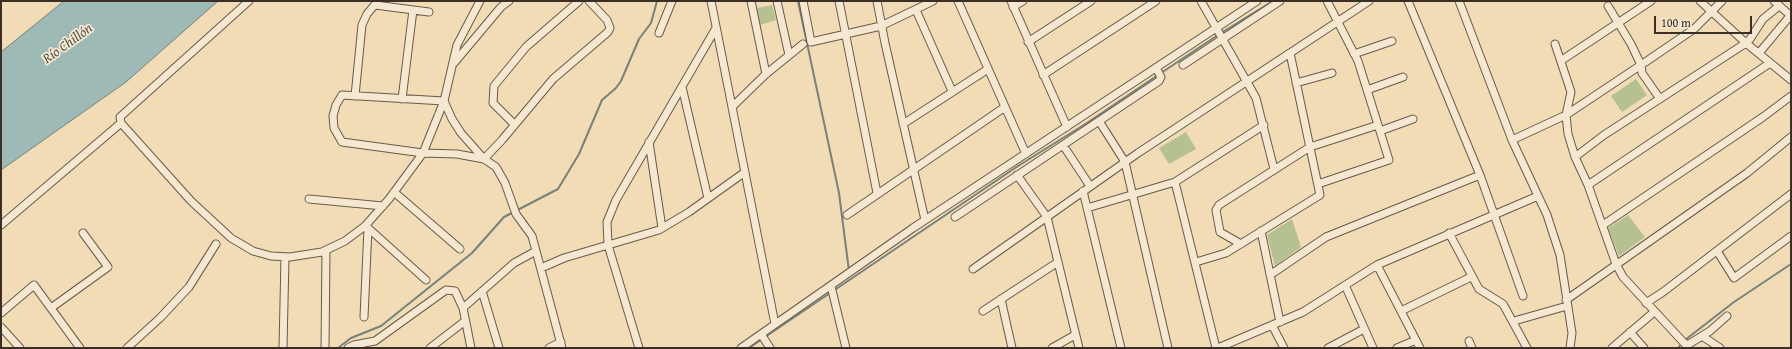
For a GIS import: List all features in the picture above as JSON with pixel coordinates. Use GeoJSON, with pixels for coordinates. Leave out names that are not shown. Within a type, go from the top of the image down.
{"type":"FeatureCollection","features":[{"type":"Feature","properties":{"kind":"street"},"geometry":{"type":"LineString","coordinates":[[249,1],[120,117],[121,123],[191,201],[231,238],[253,251],[271,256],[285,257],[326,250],[345,241],[366,227],[394,192],[422,154],[444,101],[457,45],[480,1]]}},
{"type":"Feature","properties":{"kind":"street"},"geometry":{"type":"LineString","coordinates":[[452,64],[509,1]]}},
{"type":"Feature","properties":{"kind":"street"},"geometry":{"type":"LineString","coordinates":[[514,124],[493,103],[494,86],[526,47],[579,1]]}},
{"type":"Feature","properties":{"kind":"street"},"geometry":{"type":"LineString","coordinates":[[484,159],[502,140],[553,79],[608,32],[609,24],[589,1]]}},
{"type":"Feature","properties":{"kind":"street"},"geometry":{"type":"LineString","coordinates":[[659,33],[672,1]]}},
{"type":"Feature","properties":{"kind":"street"},"geometry":{"type":"LineString","coordinates":[[711,1],[776,324]]}},
{"type":"Feature","properties":{"kind":"street"},"geometry":{"type":"LineString","coordinates":[[751,1],[766,74]]}},
{"type":"Feature","properties":{"kind":"street"},"geometry":{"type":"LineString","coordinates":[[777,1],[789,55]]}},
{"type":"Feature","properties":{"kind":"street"},"geometry":{"type":"LineString","coordinates":[[803,1],[810,42],[882,26],[933,1]]}},
{"type":"Feature","properties":{"kind":"street"},"geometry":{"type":"LineString","coordinates":[[839,1],[878,193]]}},
{"type":"Feature","properties":{"kind":"street"},"geometry":{"type":"LineString","coordinates":[[877,1],[925,220]]}},
{"type":"Feature","properties":{"kind":"street"},"geometry":{"type":"LineString","coordinates":[[958,1],[1026,154]]}},
{"type":"Feature","properties":{"kind":"street"},"geometry":{"type":"LineString","coordinates":[[1023,1],[1012,4],[1070,140]]}},
{"type":"Feature","properties":{"kind":"street"},"geometry":{"type":"LineString","coordinates":[[1028,42],[1092,1]]}},
{"type":"Feature","properties":{"kind":"street"},"geometry":{"type":"LineString","coordinates":[[1043,75],[1156,1]]}},
{"type":"Feature","properties":{"kind":"street"},"geometry":{"type":"LineString","coordinates":[[1201,1],[1256,98],[1274,169]]}},
{"type":"Feature","properties":{"kind":"street"},"geometry":{"type":"LineString","coordinates":[[741,348],[925,220],[1257,1]]}},
{"type":"Feature","properties":{"kind":"street"},"geometry":{"type":"LineString","coordinates":[[1183,65],[1280,1]]}},
{"type":"Feature","properties":{"kind":"street"},"geometry":{"type":"LineString","coordinates":[[1318,184],[1389,160],[1354,54],[1328,1]]}},
{"type":"Feature","properties":{"kind":"street"},"geometry":{"type":"LineString","coordinates":[[973,269],[1125,162],[1369,1]]}},
{"type":"Feature","properties":{"kind":"street"},"geometry":{"type":"LineString","coordinates":[[1408,1],[1480,175],[1523,296]]}},
{"type":"Feature","properties":{"kind":"street"},"geometry":{"type":"LineString","coordinates":[[1459,1],[1512,140],[1547,215],[1560,255],[1572,333],[1570,348]]}},
{"type":"Feature","properties":{"kind":"street"},"geometry":{"type":"LineString","coordinates":[[1562,60],[1651,1]]}},
{"type":"Feature","properties":{"kind":"street"},"geometry":{"type":"LineString","coordinates":[[1700,1],[1746,43],[1759,52],[1791,80]]}},
{"type":"Feature","properties":{"kind":"street"},"geometry":{"type":"LineString","coordinates":[[1512,140],[1566,115],[1694,29],[1722,1]]}},
{"type":"Feature","properties":{"kind":"street"},"geometry":{"type":"LineString","coordinates":[[355,96],[362,25],[367,14],[376,3],[429,12]]}},
{"type":"Feature","properties":{"kind":"street"},"geometry":{"type":"LineString","coordinates":[[1575,157],[1604,135],[1746,43],[1776,3],[1791,16],[1759,52]]}},
{"type":"Feature","properties":{"kind":"street"},"geometry":{"type":"LineString","coordinates":[[1608,6],[1619,23],[1641,65],[1642,73],[1660,99]]}},
{"type":"Feature","properties":{"kind":"street"},"geometry":{"type":"LineString","coordinates":[[402,99],[413,10]]}},
{"type":"Feature","properties":{"kind":"street"},"geometry":{"type":"LineString","coordinates":[[916,10],[952,91]]}},
{"type":"Feature","properties":{"kind":"street"},"geometry":{"type":"LineString","coordinates":[[639,348],[608,245],[607,222],[610,213],[649,142],[716,28]]}},
{"type":"Feature","properties":{"kind":"street"},"geometry":{"type":"LineString","coordinates":[[1354,54],[1392,41]]}},
{"type":"Feature","properties":{"kind":"street"},"geometry":{"type":"LineString","coordinates":[[732,107],[766,74],[803,44]]}},
{"type":"Feature","properties":{"kind":"street"},"geometry":{"type":"LineString","coordinates":[[1556,44],[1571,92],[1566,115],[1568,134],[1575,157],[1588,185],[1616,264],[1623,277],[1684,344],[1689,344],[1702,336],[1727,316]]}},
{"type":"Feature","properties":{"kind":"street"},"geometry":{"type":"LineString","coordinates":[[1196,262],[1226,253],[1320,194],[1290,53]]}},
{"type":"Feature","properties":{"kind":"street"},"geometry":{"type":"LineString","coordinates":[[1588,185],[1770,63]]}},
{"type":"Feature","properties":{"kind":"street"},"geometry":{"type":"LineString","coordinates":[[955,217],[1159,81],[1161,77],[1156,68]]}},
{"type":"Feature","properties":{"kind":"street"},"geometry":{"type":"LineString","coordinates":[[903,124],[988,69]]}},
{"type":"Feature","properties":{"kind":"street"},"geometry":{"type":"LineString","coordinates":[[1296,83],[1332,73]]}},
{"type":"Feature","properties":{"kind":"street"},"geometry":{"type":"LineString","coordinates":[[1367,90],[1403,77]]}},
{"type":"Feature","properties":{"kind":"street"},"geometry":{"type":"LineString","coordinates":[[682,87],[708,198]]}},
{"type":"Feature","properties":{"kind":"street"},"geometry":{"type":"LineString","coordinates":[[444,101],[342,95],[336,105],[333,116],[334,128],[342,142],[422,154],[457,154],[484,159]]}},
{"type":"Feature","properties":{"kind":"street"},"geometry":{"type":"LineString","coordinates":[[1603,225],[1763,117],[1791,96]]}},
{"type":"Feature","properties":{"kind":"street"},"geometry":{"type":"LineString","coordinates":[[444,101],[452,119],[461,133],[484,159],[496,167],[501,174],[514,212],[532,236],[562,345],[548,348]]}},
{"type":"Feature","properties":{"kind":"street"},"geometry":{"type":"LineString","coordinates":[[847,215],[1006,107]]}},
{"type":"Feature","properties":{"kind":"street"},"geometry":{"type":"LineString","coordinates":[[1241,244],[1220,232],[1216,210],[1219,205],[1310,147],[1413,120]]}},
{"type":"Feature","properties":{"kind":"street"},"geometry":{"type":"LineString","coordinates":[[1099,121],[1125,162],[1168,348]]}},
{"type":"Feature","properties":{"kind":"street"},"geometry":{"type":"LineString","coordinates":[[1,225],[121,123]]}},
{"type":"Feature","properties":{"kind":"street"},"geometry":{"type":"LineString","coordinates":[[1087,208],[1175,182],[1264,125]]}},
{"type":"Feature","properties":{"kind":"street"},"geometry":{"type":"LineString","coordinates":[[1514,321],[1567,303],[1616,264],[1747,173],[1791,137]]}},
{"type":"Feature","properties":{"kind":"street"},"geometry":{"type":"LineString","coordinates":[[649,142],[662,228]]}},
{"type":"Feature","properties":{"kind":"street"},"geometry":{"type":"LineString","coordinates":[[1063,144],[1090,186]]}},
{"type":"Feature","properties":{"kind":"street"},"geometry":{"type":"LineString","coordinates":[[541,268],[662,228],[689,212],[745,172]]}},
{"type":"Feature","properties":{"kind":"street"},"geometry":{"type":"LineString","coordinates":[[1017,175],[1047,217],[1079,348]]}},
{"type":"Feature","properties":{"kind":"street"},"geometry":{"type":"LineString","coordinates":[[1270,275],[1326,237],[1480,175]]}},
{"type":"Feature","properties":{"kind":"street"},"geometry":{"type":"LineString","coordinates":[[1175,182],[1217,348],[1303,312],[1377,265],[1494,213],[1538,196]]}},
{"type":"Feature","properties":{"kind":"street"},"geometry":{"type":"LineString","coordinates":[[1083,191],[1121,348]]}},
{"type":"Feature","properties":{"kind":"street"},"geometry":{"type":"LineString","coordinates":[[394,192],[460,249]]}},
{"type":"Feature","properties":{"kind":"street"},"geometry":{"type":"LineString","coordinates":[[1646,303],[1791,194]]}},
{"type":"Feature","properties":{"kind":"street"},"geometry":{"type":"LineString","coordinates":[[309,199],[383,206]]}},
{"type":"Feature","properties":{"kind":"street"},"geometry":{"type":"LineString","coordinates":[[366,227],[426,280]]}},
{"type":"Feature","properties":{"kind":"street"},"geometry":{"type":"LineString","coordinates":[[364,317],[366,227]]}},
{"type":"Feature","properties":{"kind":"street"},"geometry":{"type":"LineString","coordinates":[[1261,231],[1280,322]]}},
{"type":"Feature","properties":{"kind":"street"},"geometry":{"type":"LineString","coordinates":[[51,308],[108,267],[83,233]]}},
{"type":"Feature","properties":{"kind":"street"},"geometry":{"type":"LineString","coordinates":[[1449,233],[1479,289],[1503,304],[1514,321],[1527,348]]}},
{"type":"Feature","properties":{"kind":"street"},"geometry":{"type":"LineString","coordinates":[[1716,251],[1734,278],[1791,236]]}},
{"type":"Feature","properties":{"kind":"street"},"geometry":{"type":"LineString","coordinates":[[127,348],[160,318],[189,287],[216,244]]}},
{"type":"Feature","properties":{"kind":"street"},"geometry":{"type":"LineString","coordinates":[[324,348],[326,250]]}},
{"type":"Feature","properties":{"kind":"street"},"geometry":{"type":"LineString","coordinates":[[463,308],[514,263],[536,251]]}},
{"type":"Feature","properties":{"kind":"street"},"geometry":{"type":"LineString","coordinates":[[283,348],[285,257]]}},
{"type":"Feature","properties":{"kind":"street"},"geometry":{"type":"LineString","coordinates":[[983,311],[1058,262]]}},
{"type":"Feature","properties":{"kind":"street"},"geometry":{"type":"LineString","coordinates":[[1377,265],[1420,348]]}},
{"type":"Feature","properties":{"kind":"street"},"geometry":{"type":"LineString","coordinates":[[1401,311],[1472,277]]}},
{"type":"Feature","properties":{"kind":"street"},"geometry":{"type":"LineString","coordinates":[[1,313],[34,285],[80,348]]}},
{"type":"Feature","properties":{"kind":"street"},"geometry":{"type":"LineString","coordinates":[[1345,285],[1373,348]]}},
{"type":"Feature","properties":{"kind":"street"},"geometry":{"type":"LineString","coordinates":[[831,286],[846,348]]}},
{"type":"Feature","properties":{"kind":"street"},"geometry":{"type":"LineString","coordinates":[[348,348],[354,345],[367,346],[446,290],[455,292],[463,308],[471,348]]}},
{"type":"Feature","properties":{"kind":"street"},"geometry":{"type":"LineString","coordinates":[[482,291],[499,348]]}},
{"type":"Feature","properties":{"kind":"street"},"geometry":{"type":"LineString","coordinates":[[1001,300],[1012,348]]}},
{"type":"Feature","properties":{"kind":"street"},"geometry":{"type":"LineString","coordinates":[[1612,348],[1654,312]]}},
{"type":"Feature","properties":{"kind":"street"},"geometry":{"type":"LineString","coordinates":[[430,348],[466,321]]}},
{"type":"Feature","properties":{"kind":"street"},"geometry":{"type":"LineString","coordinates":[[1272,326],[1284,348]]}},
{"type":"Feature","properties":{"kind":"street"},"geometry":{"type":"LineString","coordinates":[[1,327],[20,348]]}},
{"type":"Feature","properties":{"kind":"street"},"geometry":{"type":"LineString","coordinates":[[1328,348],[1364,329]]}},
{"type":"Feature","properties":{"kind":"street"},"geometry":{"type":"LineString","coordinates":[[1630,332],[1644,348]]}},
{"type":"Feature","properties":{"kind":"street"},"geometry":{"type":"LineString","coordinates":[[761,334],[770,348]]}},
{"type":"Feature","properties":{"kind":"street"},"geometry":{"type":"LineString","coordinates":[[1052,348],[1075,335]]}},
{"type":"Feature","properties":{"kind":"street"},"geometry":{"type":"LineString","coordinates":[[1702,336],[1718,348]]}},
{"type":"Feature","properties":{"kind":"street"},"geometry":{"type":"LineString","coordinates":[[1397,348],[1416,340]]}},
{"type":"Feature","properties":{"kind":"green space"},"geometry":{"type":"Polygon","coordinates":[[[772,5],[776,20],[760,25],[757,8],[772,5]]]}},
{"type":"Feature","properties":{"kind":"green space"},"geometry":{"type":"Polygon","coordinates":[[[1636,79],[1647,95],[1622,112],[1611,96],[1636,79]]]}},
{"type":"Feature","properties":{"kind":"green space"},"geometry":{"type":"Polygon","coordinates":[[[1186,132],[1196,149],[1169,164],[1159,148],[1186,132]]]}},
{"type":"Feature","properties":{"kind":"green space"},"geometry":{"type":"Polygon","coordinates":[[[1628,215],[1645,237],[1619,256],[1608,228],[1628,215]]]}},
{"type":"Feature","properties":{"kind":"green space"},"geometry":{"type":"Polygon","coordinates":[[[1292,219],[1301,247],[1275,266],[1267,235],[1292,219]]]}},
{"type":"Feature","properties":{"kind":"water","name":"Río Chillón"},"geometry":{"type":"Polygon","coordinates":[[[64,1],[218,1],[126,82],[1,170],[1,52],[64,1]]]}},
{"type":"Feature","properties":{"kind":"waterway"},"geometry":{"type":"LineString","coordinates":[[338,348],[351,338],[381,326],[472,253],[504,217],[558,189],[579,154],[602,100],[616,88],[621,81],[639,39],[651,23],[657,1]]}},
{"type":"Feature","properties":{"kind":"waterway"},"geometry":{"type":"LineString","coordinates":[[798,1],[839,193],[849,271]]}},
{"type":"Feature","properties":{"kind":"waterway"},"geometry":{"type":"LineString","coordinates":[[1221,33],[1273,1]]}},
{"type":"Feature","properties":{"kind":"waterway"},"geometry":{"type":"LineString","coordinates":[[1161,73],[1218,35]]}},
{"type":"Feature","properties":{"kind":"waterway"},"geometry":{"type":"LineString","coordinates":[[765,337],[1018,166],[1087,123],[1158,75]]}},
{"type":"Feature","properties":{"kind":"waterway"},"geometry":{"type":"LineString","coordinates":[[1685,340],[1734,302],[1791,264]]}},
{"type":"Feature","properties":{"kind":"waterway"},"geometry":{"type":"LineString","coordinates":[[749,348],[762,339]]}},
{"type":"Feature","properties":{"kind":"waterway"},"geometry":{"type":"LineString","coordinates":[[1678,348],[1682,343]]}}]}
